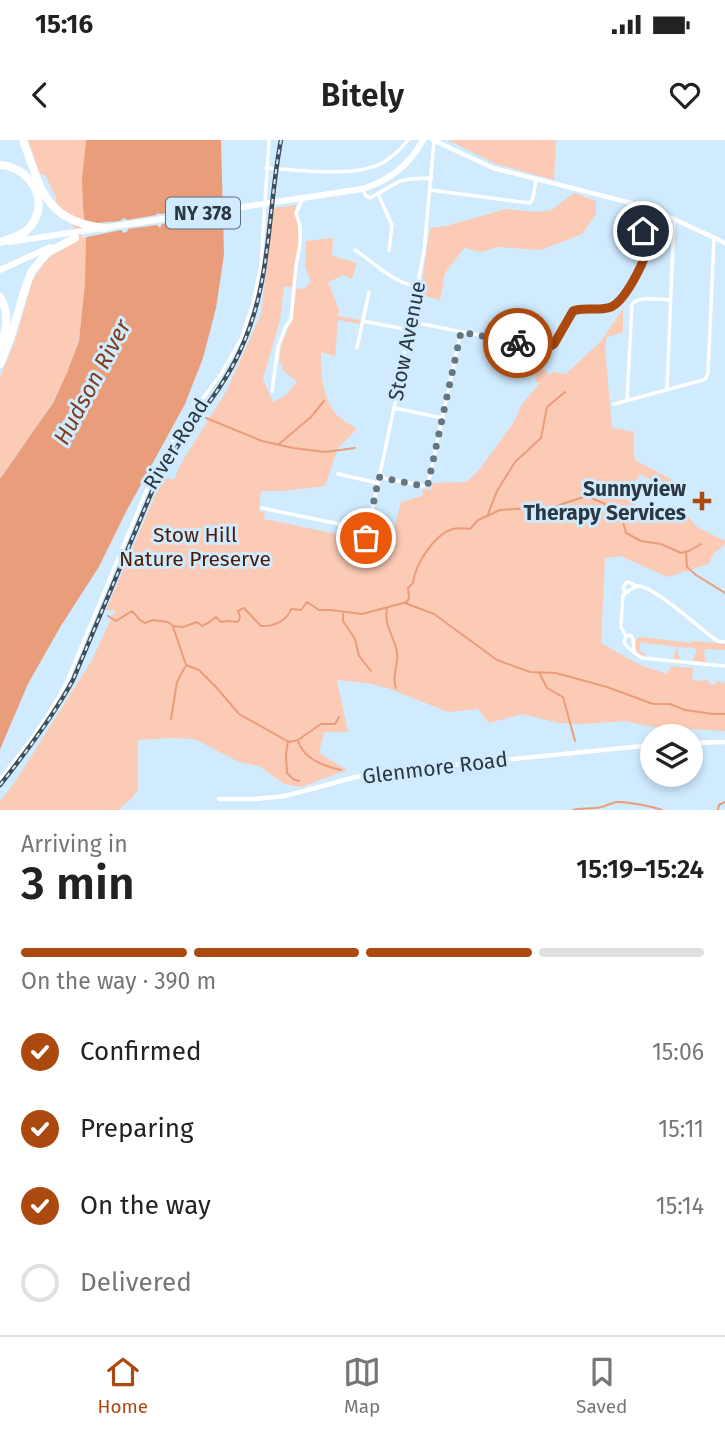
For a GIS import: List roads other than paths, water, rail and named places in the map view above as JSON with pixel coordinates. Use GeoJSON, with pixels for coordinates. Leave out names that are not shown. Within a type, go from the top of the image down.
{"type":"FeatureCollection","features":[{"type":"Feature","properties":{"kind":"highway"},"geometry":{"type":"LineString","coordinates":[[23,140],[43,193],[57,211],[75,222],[108,228]]}},
{"type":"Feature","properties":{"kind":"highway"},"geometry":{"type":"LineString","coordinates":[[0,166],[14,168],[28,177],[38,200],[36,215],[30,227],[15,238],[0,242]]}},
{"type":"Feature","properties":{"kind":"highway"},"geometry":{"type":"LineString","coordinates":[[0,364],[32,271],[43,257],[62,243],[75,238]]}},
{"type":"Feature","properties":{"kind":"highway"},"geometry":{"type":"LineString","coordinates":[[0,297],[7,318],[0,347]]}},
{"type":"Feature","properties":{"kind":"main road","name":"NY 378"},"geometry":{"type":"LineString","coordinates":[[0,242],[362,189],[396,173],[412,157],[423,140]]}},
{"type":"Feature","properties":{"kind":"main road","name":"NY 378"},"geometry":{"type":"LineString","coordinates":[[75,238],[108,228]]}},
{"type":"Feature","properties":{"kind":"main road"},"geometry":{"type":"LineString","coordinates":[[0,270],[62,243]]}},
{"type":"Feature","properties":{"kind":"street","name":"River Road"},"geometry":{"type":"LineString","coordinates":[[0,779],[58,699],[147,489],[175,436],[221,374],[241,339],[260,274],[269,140]]}},
{"type":"Feature","properties":{"kind":"street"},"geometry":{"type":"LineString","coordinates":[[267,168],[319,171],[367,169],[393,156],[408,140]]}},
{"type":"Feature","properties":{"kind":"street"},"geometry":{"type":"LineString","coordinates":[[434,140],[493,168],[635,204],[725,243]]}},
{"type":"Feature","properties":{"kind":"street","name":"Stow Avenue"},"geometry":{"type":"LineString","coordinates":[[366,538],[418,287],[432,178],[434,140]]}},
{"type":"Feature","properties":{"kind":"street"},"geometry":{"type":"LineString","coordinates":[[362,189],[368,197],[400,181],[432,178]]}},
{"type":"Feature","properties":{"kind":"street"},"geometry":{"type":"LineString","coordinates":[[430,190],[524,203],[532,202],[536,180]]}},
{"type":"Feature","properties":{"kind":"street"},"geometry":{"type":"LineString","coordinates":[[378,194],[392,225],[390,251]]}},
{"type":"Feature","properties":{"kind":"street"},"geometry":{"type":"LineString","coordinates":[[272,391],[278,347],[291,319],[300,244],[300,226],[296,213],[303,198]]}},
{"type":"Feature","properties":{"kind":"street"},"geometry":{"type":"LineString","coordinates":[[411,322],[550,347],[573,311],[582,308],[603,309],[618,303],[634,278],[647,247],[643,231],[632,221],[635,204]]}},
{"type":"Feature","properties":{"kind":"street"},"geometry":{"type":"LineString","coordinates":[[667,389],[674,219]]}},
{"type":"Feature","properties":{"kind":"street"},"geometry":{"type":"LineString","coordinates":[[614,404],[706,378],[714,238]]}},
{"type":"Feature","properties":{"kind":"street"},"geometry":{"type":"LineString","coordinates":[[355,250],[387,275],[407,285],[418,287]]}},
{"type":"Feature","properties":{"kind":"street"},"geometry":{"type":"LineString","coordinates":[[357,348],[369,292]]}},
{"type":"Feature","properties":{"kind":"street"},"geometry":{"type":"LineString","coordinates":[[627,400],[632,303],[640,299],[670,300]]}},
{"type":"Feature","properties":{"kind":"street"},"geometry":{"type":"LineString","coordinates":[[363,320],[409,330]]}},
{"type":"Feature","properties":{"kind":"street"},"geometry":{"type":"LineString","coordinates":[[379,477],[425,486],[429,482],[461,332]]}},
{"type":"Feature","properties":{"kind":"street"},"geometry":{"type":"LineString","coordinates":[[394,408],[443,418]]}},
{"type":"Feature","properties":{"kind":"street"},"geometry":{"type":"LineString","coordinates":[[338,474],[378,483]]}},
{"type":"Feature","properties":{"kind":"street"},"geometry":{"type":"LineString","coordinates":[[262,508],[368,530]]}},
{"type":"Feature","properties":{"kind":"street"},"geometry":{"type":"LineString","coordinates":[[626,592],[623,588],[625,583],[629,582],[659,595],[713,638],[725,642]]}},
{"type":"Feature","properties":{"kind":"street"},"geometry":{"type":"LineString","coordinates":[[636,586],[622,598],[621,625],[626,636],[625,644],[642,658],[725,666]]}},
{"type":"Feature","properties":{"kind":"street"},"geometry":{"type":"LineString","coordinates":[[626,636],[631,635],[634,639],[634,652]]}},
{"type":"Feature","properties":{"kind":"street"},"geometry":{"type":"LineString","coordinates":[[703,743],[725,742]]}},
{"type":"Feature","properties":{"kind":"street","name":"Glenmore Road"},"geometry":{"type":"LineString","coordinates":[[219,799],[285,796],[372,773],[640,747]]}},
{"type":"Feature","properties":{"kind":"water","name":"Hudson River"},"geometry":{"type":"Polygon","coordinates":[[[86,140],[221,140],[224,255],[216,308],[203,358],[185,404],[99,567],[28,684],[0,750],[0,479],[53,403],[79,341],[85,284],[86,239],[82,180],[86,140]]]}},
{"type":"Feature","properties":{"kind":"waterway"},"geometry":{"type":"LineString","coordinates":[[488,514],[497,491],[515,462],[541,438],[547,407],[565,392]]}},
{"type":"Feature","properties":{"kind":"waterway"},"geometry":{"type":"LineString","coordinates":[[279,444],[311,417],[324,401]]}},
{"type":"Feature","properties":{"kind":"waterway"},"geometry":{"type":"LineString","coordinates":[[206,418],[262,441],[293,448],[325,452],[355,448]]}},
{"type":"Feature","properties":{"kind":"waterway"},"geometry":{"type":"LineString","coordinates":[[108,616],[116,621],[132,611],[145,623],[153,620],[183,627],[197,622],[202,626],[216,617],[221,622],[238,622],[238,611],[244,608],[261,626],[266,626],[283,620],[291,609],[301,610],[307,602],[319,610],[362,614],[407,602],[408,588],[413,583],[422,559],[446,532],[457,528],[470,529],[478,520],[500,510],[531,508],[542,513],[587,496],[605,504],[608,517],[615,520],[622,518],[626,533],[641,541],[661,544],[681,553],[701,544]]}},
{"type":"Feature","properties":{"kind":"waterway"},"geometry":{"type":"LineString","coordinates":[[686,552],[687,567],[725,593]]}},
{"type":"Feature","properties":{"kind":"waterway"},"geometry":{"type":"LineString","coordinates":[[405,603],[434,614],[497,660],[530,672],[556,673],[607,687],[653,704],[670,704],[685,710],[725,714]]}},
{"type":"Feature","properties":{"kind":"waterway"},"geometry":{"type":"LineString","coordinates":[[387,608],[388,625],[397,653],[394,679],[396,688]]}},
{"type":"Feature","properties":{"kind":"waterway"},"geometry":{"type":"LineString","coordinates":[[343,614],[343,621],[355,639],[359,656],[371,671]]}},
{"type":"Feature","properties":{"kind":"waterway"},"geometry":{"type":"LineString","coordinates":[[173,627],[186,665],[199,670],[239,714],[289,742],[298,740],[321,724],[335,724],[339,717]]}},
{"type":"Feature","properties":{"kind":"waterway"},"geometry":{"type":"LineString","coordinates":[[171,719],[177,682],[185,667]]}},
{"type":"Feature","properties":{"kind":"waterway"},"geometry":{"type":"LineString","coordinates":[[539,672],[547,688],[563,697],[575,741]]}},
{"type":"Feature","properties":{"kind":"waterway"},"geometry":{"type":"LineString","coordinates":[[288,741],[287,773],[299,781]]}},
{"type":"Feature","properties":{"kind":"waterway"},"geometry":{"type":"LineString","coordinates":[[298,741],[305,753],[315,761],[341,770]]}},
{"type":"Feature","properties":{"kind":"waterway"},"geometry":{"type":"LineString","coordinates":[[573,810],[598,808],[621,802],[662,810]]}},
{"type":"Feature","properties":{"kind":"waterway"},"geometry":{"type":"LineString","coordinates":[[718,810],[719,805],[725,802]]}},
{"type":"Feature","properties":{"kind":"railway"},"geometry":{"type":"LineString","coordinates":[[0,785],[39,734],[73,680],[158,477],[222,384],[240,351],[258,299],[281,140]]}},
{"type":"Feature","properties":{"kind":"place","name":"Sunnyview Therapy Services"},"geometry":{"type":"Point","coordinates":[702,501]}},
{"type":"Feature","properties":{"kind":"park label","name":"Stow Hill Nature Preserve"},"geometry":{"type":"Point","coordinates":[195,547]}}]}
